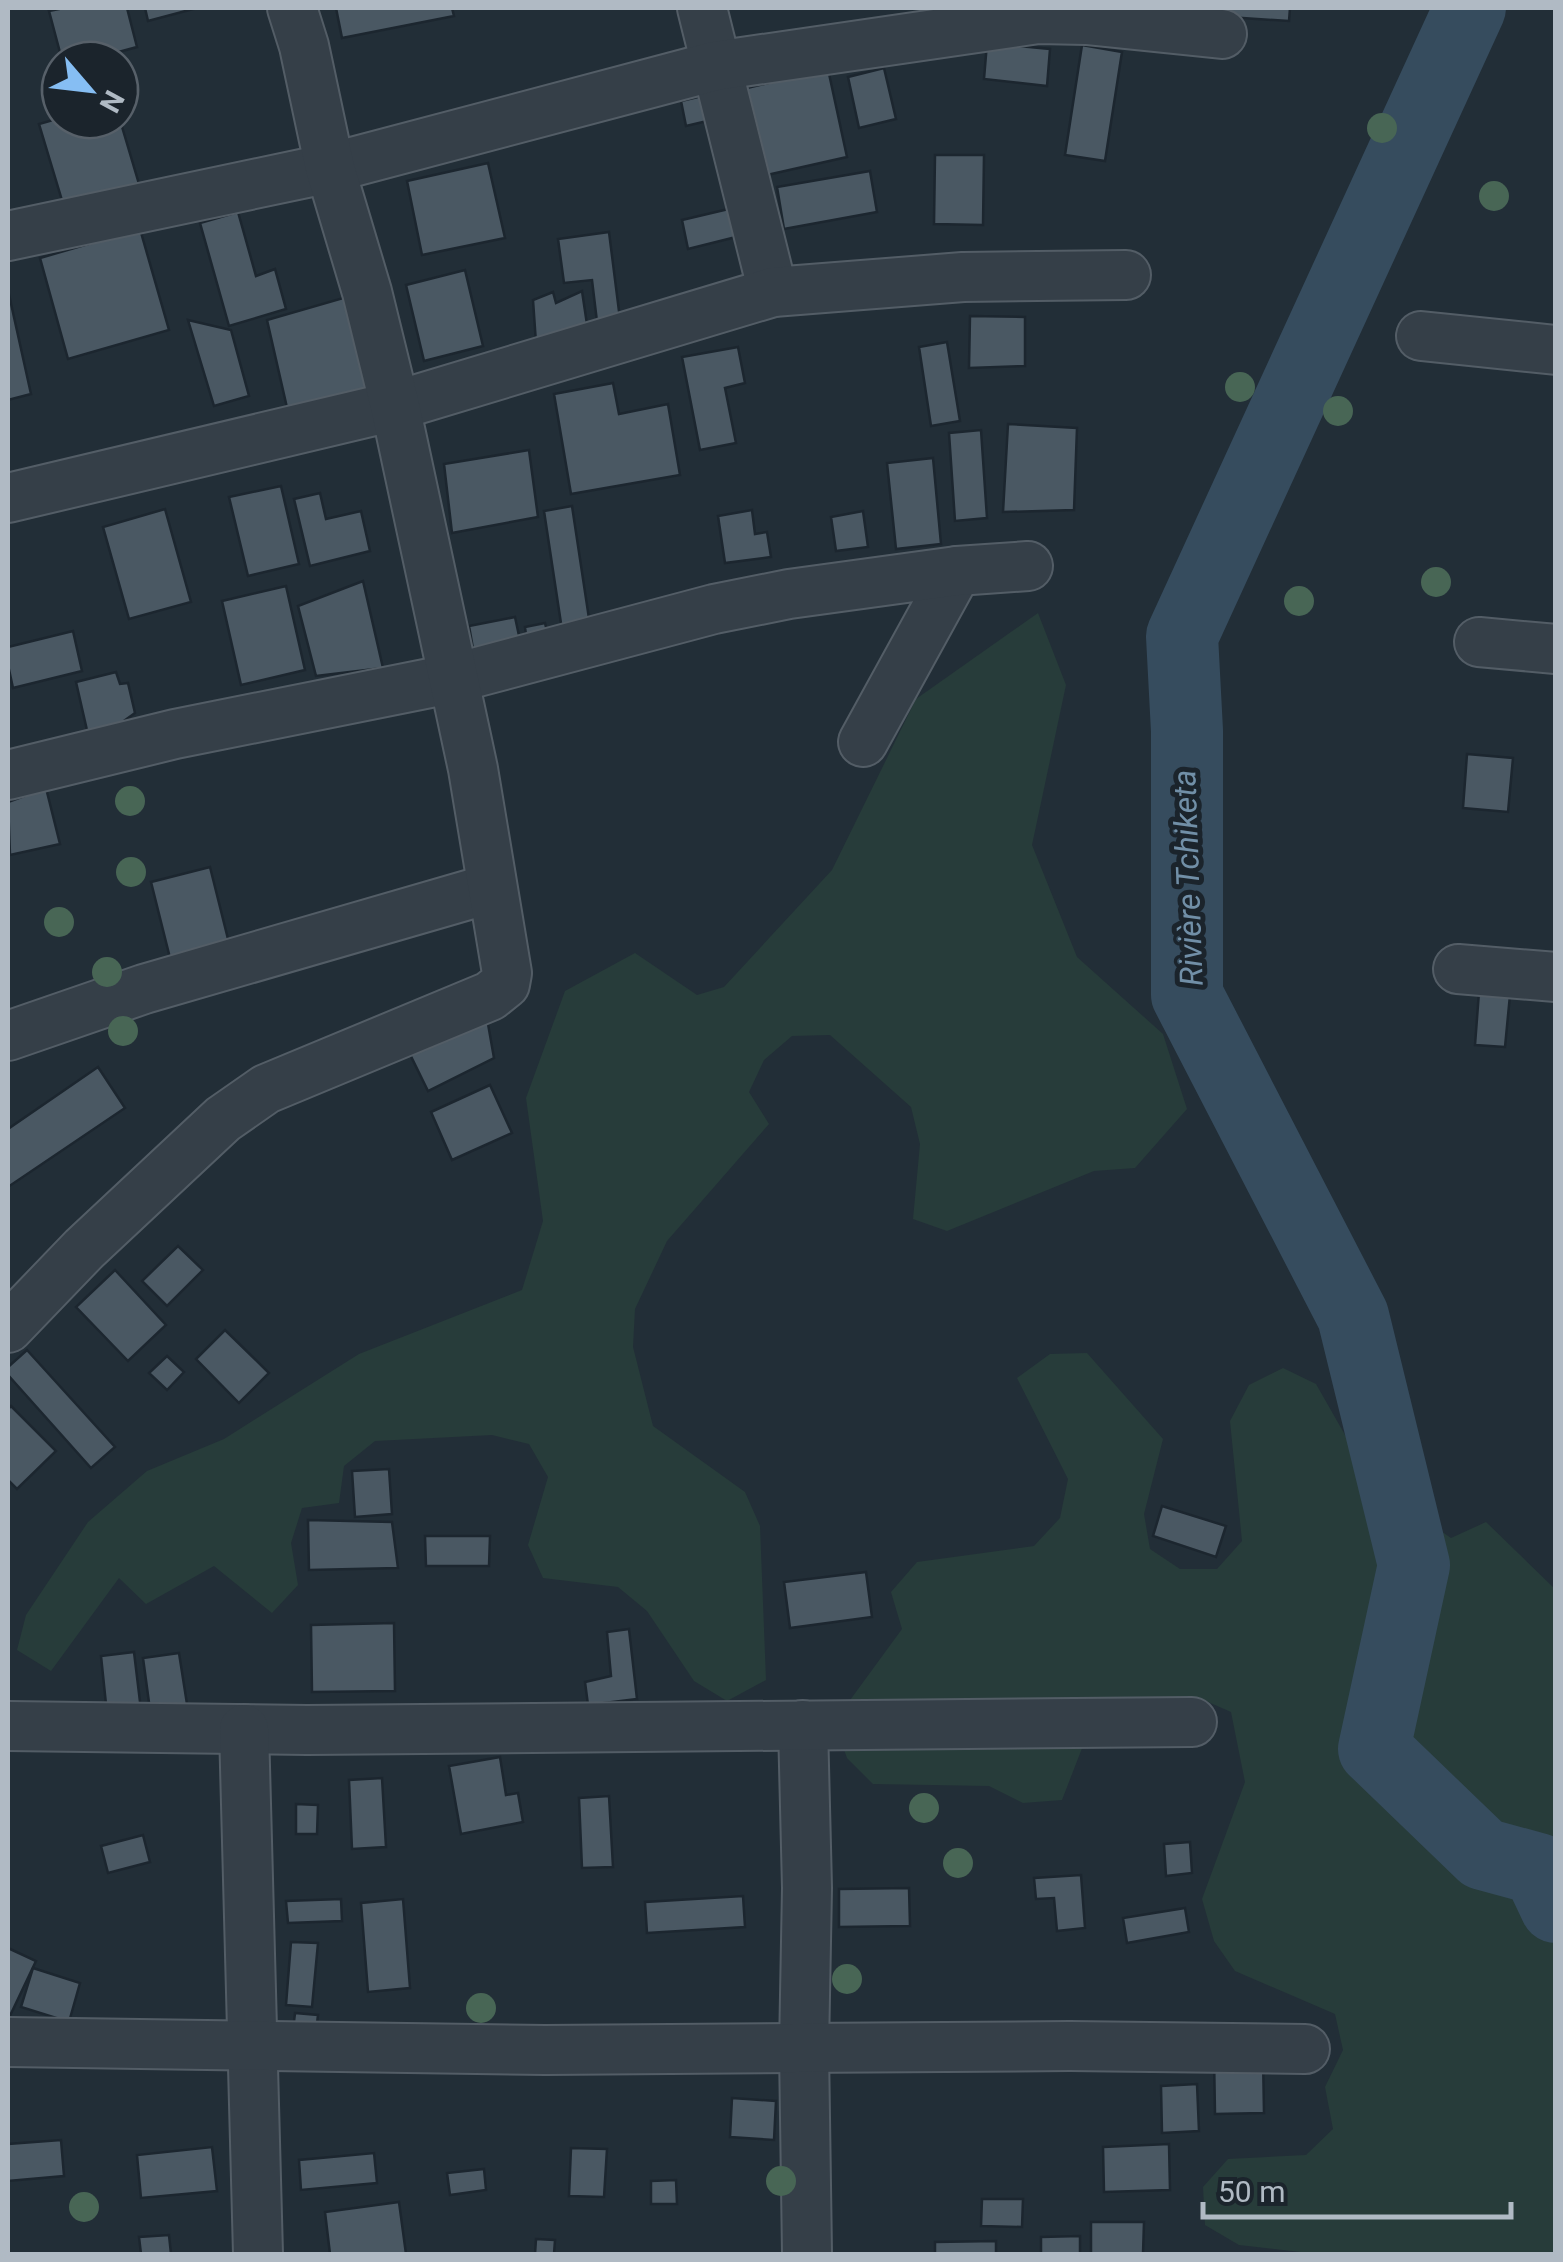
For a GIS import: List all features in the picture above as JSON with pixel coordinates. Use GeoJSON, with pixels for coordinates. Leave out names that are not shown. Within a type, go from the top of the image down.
{"type":"FeatureCollection","features":[{"type":"Feature","properties":{"kind":"street"},"geometry":{"type":"LineString","coordinates":[[8,1328],[84,1248],[224,1119],[266,1089],[498,992],[507,973],[455,678],[396,406],[330,168],[292,8]]}},
{"type":"Feature","properties":{"kind":"street"},"geometry":{"type":"LineString","coordinates":[[702,8],[773,292]]}},
{"type":"Feature","properties":{"kind":"street"},"geometry":{"type":"LineString","coordinates":[[8,236],[330,168],[715,66],[1038,19],[1222,34]]}},
{"type":"Feature","properties":{"kind":"street"},"geometry":{"type":"LineString","coordinates":[[8,498],[396,406],[773,292],[963,277],[1126,275]]}},
{"type":"Feature","properties":{"kind":"street"},"geometry":{"type":"LineString","coordinates":[[1421,336],[1556,350]]}},
{"type":"Feature","properties":{"kind":"street"},"geometry":{"type":"LineString","coordinates":[[8,776],[175,734],[455,678],[714,609],[789,594],[1028,566]]}},
{"type":"Feature","properties":{"kind":"street"},"geometry":{"type":"LineString","coordinates":[[863,742],[956,572]]}},
{"type":"Feature","properties":{"kind":"street"},"geometry":{"type":"LineString","coordinates":[[1480,642],[1556,649]]}},
{"type":"Feature","properties":{"kind":"street"},"geometry":{"type":"LineString","coordinates":[[8,1036],[144,990],[492,888]]}},
{"type":"Feature","properties":{"kind":"street"},"geometry":{"type":"LineString","coordinates":[[1458,969],[1556,976]]}},
{"type":"Feature","properties":{"kind":"street"},"geometry":{"type":"LineString","coordinates":[[8,1726],[244,1730],[1192,1722]]}},
{"type":"Feature","properties":{"kind":"street"},"geometry":{"type":"LineString","coordinates":[[803,1726],[808,1888],[804,2049],[807,2254]]}},
{"type":"Feature","properties":{"kind":"street"},"geometry":{"type":"LineString","coordinates":[[244,1730],[258,2254]]}},
{"type":"Feature","properties":{"kind":"street"},"geometry":{"type":"LineString","coordinates":[[8,2042],[252,2048],[1070,2046],[1305,2050]]}},
{"type":"Feature","properties":{"kind":"green space"},"geometry":{"type":"Polygon","coordinates":[[[1038,613],[1066,685],[1032,845],[1077,957],[1163,1034],[1187,1109],[1135,1168],[1094,1171],[947,1231],[913,1219],[920,1144],[911,1107],[830,1035],[792,1036],[764,1060],[749,1092],[769,1124],[667,1241],[635,1309],[633,1347],[653,1426],[745,1492],[760,1526],[766,1680],[727,1701],[694,1681],[647,1611],[618,1587],[543,1578],[528,1545],[548,1477],[529,1444],[492,1435],[375,1441],[344,1466],[339,1503],[302,1508],[291,1543],[298,1585],[272,1613],[214,1566],[146,1604],[119,1578],[51,1671],[17,1650],[26,1615],[88,1522],[147,1471],[224,1439],[359,1354],[522,1290],[543,1221],[526,1098],[565,991],[635,953],[697,995],[724,987],[832,870],[916,699],[1038,613]]]}},
{"type":"Feature","properties":{"kind":"green space"},"geometry":{"type":"Polygon","coordinates":[[[1087,1353],[1163,1439],[1144,1514],[1150,1549],[1180,1569],[1217,1569],[1242,1541],[1230,1421],[1249,1385],[1283,1368],[1316,1384],[1373,1484],[1451,1538],[1486,1522],[1555,1589],[1555,2254],[1318,2254],[1239,2245],[1205,2225],[1203,2187],[1228,2159],[1306,2155],[1333,2129],[1325,2087],[1343,2050],[1335,2014],[1235,1971],[1214,1941],[1202,1899],[1245,1782],[1231,1712],[1199,1698],[1120,1705],[1091,1725],[1062,1800],[1023,1803],[989,1786],[873,1784],[847,1758],[834,1722],[902,1629],[891,1592],[917,1562],[1034,1546],[1060,1518],[1068,1479],[1017,1378],[1050,1354],[1087,1353]]]}},
{"type":"Feature","properties":{"kind":"building"},"geometry":{"type":"Polygon","coordinates":[[[127,8],[135,40],[57,40],[49,11],[127,8]]]}},
{"type":"Feature","properties":{"kind":"building"},"geometry":{"type":"Polygon","coordinates":[[[145,8],[197,8],[148,21],[145,8]]]}},
{"type":"Feature","properties":{"kind":"building"},"geometry":{"type":"Polygon","coordinates":[[[336,8],[452,8],[454,16],[342,38],[336,8]]]}},
{"type":"Feature","properties":{"kind":"building"},"geometry":{"type":"Polygon","coordinates":[[[1199,8],[1290,8],[1289,21],[1198,15],[1199,8]]]}},
{"type":"Feature","properties":{"kind":"building"},"geometry":{"type":"Polygon","coordinates":[[[987,43],[1050,49],[1047,86],[984,79],[987,43]]]}},
{"type":"Feature","properties":{"kind":"building"},"geometry":{"type":"Polygon","coordinates":[[[1082,45],[1122,52],[1105,161],[1065,155],[1082,45]]]}},
{"type":"Feature","properties":{"kind":"building"},"geometry":{"type":"Polygon","coordinates":[[[884,68],[896,119],[859,128],[848,77],[884,68]]]}},
{"type":"Feature","properties":{"kind":"building"},"geometry":{"type":"Polygon","coordinates":[[[828,69],[847,157],[767,175],[747,88],[828,69]]]}},
{"type":"Feature","properties":{"kind":"building"},"geometry":{"type":"Polygon","coordinates":[[[732,89],[737,114],[686,126],[681,101],[732,89]]]}},
{"type":"Feature","properties":{"kind":"building"},"geometry":{"type":"Polygon","coordinates":[[[44,140],[126,140],[139,184],[64,207],[44,140]]]}},
{"type":"Feature","properties":{"kind":"building"},"geometry":{"type":"Polygon","coordinates":[[[935,155],[984,155],[983,225],[934,224],[935,155]]]}},
{"type":"Feature","properties":{"kind":"building"},"geometry":{"type":"Polygon","coordinates":[[[488,163],[505,238],[422,255],[407,181],[488,163]]]}},
{"type":"Feature","properties":{"kind":"building"},"geometry":{"type":"Polygon","coordinates":[[[870,171],[877,212],[784,229],[777,187],[870,171]]]}},
{"type":"Feature","properties":{"kind":"building"},"geometry":{"type":"Polygon","coordinates":[[[737,207],[744,235],[688,249],[682,220],[737,207]]]}},
{"type":"Feature","properties":{"kind":"building"},"geometry":{"type":"Polygon","coordinates":[[[238,212],[256,276],[275,269],[286,309],[229,326],[200,223],[238,212]]]}},
{"type":"Feature","properties":{"kind":"building"},"geometry":{"type":"Polygon","coordinates":[[[140,229],[169,330],[68,359],[40,258],[140,229]]]}},
{"type":"Feature","properties":{"kind":"building"},"geometry":{"type":"Polygon","coordinates":[[[609,232],[621,327],[598,330],[592,280],[564,283],[558,239],[609,232]]]}},
{"type":"Feature","properties":{"kind":"building"},"geometry":{"type":"Polygon","coordinates":[[[465,270],[483,346],[424,361],[406,285],[465,270]]]}},
{"type":"Feature","properties":{"kind":"building"},"geometry":{"type":"Polygon","coordinates":[[[8,290],[31,394],[8,400],[8,290]]]}},
{"type":"Feature","properties":{"kind":"building"},"geometry":{"type":"Polygon","coordinates":[[[582,291],[588,331],[536,343],[533,300],[553,292],[556,303],[582,291]]]}},
{"type":"Feature","properties":{"kind":"building"},"geometry":{"type":"Polygon","coordinates":[[[350,296],[373,392],[288,412],[267,320],[350,296]]]}},
{"type":"Feature","properties":{"kind":"building"},"geometry":{"type":"Polygon","coordinates":[[[970,316],[1025,317],[1025,366],[969,368],[970,316]]]}},
{"type":"Feature","properties":{"kind":"building"},"geometry":{"type":"Polygon","coordinates":[[[188,320],[231,330],[249,396],[214,406],[188,320]]]}},
{"type":"Feature","properties":{"kind":"building"},"geometry":{"type":"Polygon","coordinates":[[[947,342],[960,421],[931,426],[919,347],[947,342]]]}},
{"type":"Feature","properties":{"kind":"building"},"geometry":{"type":"Polygon","coordinates":[[[738,347],[745,383],[725,388],[736,443],[700,450],[682,357],[738,347]]]}},
{"type":"Feature","properties":{"kind":"building"},"geometry":{"type":"Polygon","coordinates":[[[613,383],[619,414],[668,404],[680,475],[571,494],[554,394],[613,383]]]}},
{"type":"Feature","properties":{"kind":"building"},"geometry":{"type":"Polygon","coordinates":[[[1008,424],[1077,428],[1074,510],[1003,512],[1008,424]]]}},
{"type":"Feature","properties":{"kind":"building"},"geometry":{"type":"Polygon","coordinates":[[[981,430],[987,518],[955,521],[949,433],[981,430]]]}},
{"type":"Feature","properties":{"kind":"building"},"geometry":{"type":"Polygon","coordinates":[[[529,450],[538,517],[452,533],[444,464],[529,450]]]}},
{"type":"Feature","properties":{"kind":"building"},"geometry":{"type":"Polygon","coordinates":[[[933,458],[941,544],[896,549],[887,463],[933,458]]]}},
{"type":"Feature","properties":{"kind":"building"},"geometry":{"type":"Polygon","coordinates":[[[281,486],[299,564],[248,576],[229,497],[281,486]]]}},
{"type":"Feature","properties":{"kind":"building"},"geometry":{"type":"Polygon","coordinates":[[[320,493],[326,519],[361,511],[370,551],[310,566],[294,499],[320,493]]]}},
{"type":"Feature","properties":{"kind":"building"},"geometry":{"type":"Polygon","coordinates":[[[572,506],[590,625],[562,630],[544,511],[572,506]]]}},
{"type":"Feature","properties":{"kind":"building"},"geometry":{"type":"Polygon","coordinates":[[[165,509],[191,602],[129,619],[103,527],[165,509]]]}},
{"type":"Feature","properties":{"kind":"building"},"geometry":{"type":"Polygon","coordinates":[[[752,510],[755,534],[767,532],[771,557],[725,563],[718,516],[752,510]]]}},
{"type":"Feature","properties":{"kind":"building"},"geometry":{"type":"Polygon","coordinates":[[[863,511],[868,547],[836,551],[831,517],[863,511]]]}},
{"type":"Feature","properties":{"kind":"building"},"geometry":{"type":"Polygon","coordinates":[[[363,581],[383,668],[316,676],[298,606],[363,581]]]}},
{"type":"Feature","properties":{"kind":"building"},"geometry":{"type":"Polygon","coordinates":[[[286,586],[305,670],[241,685],[222,601],[286,586]]]}},
{"type":"Feature","properties":{"kind":"building"},"geometry":{"type":"Polygon","coordinates":[[[515,617],[521,645],[474,654],[469,626],[515,617]]]}},
{"type":"Feature","properties":{"kind":"building"},"geometry":{"type":"Polygon","coordinates":[[[545,623],[549,640],[527,644],[525,627],[545,623]]]}},
{"type":"Feature","properties":{"kind":"building"},"geometry":{"type":"Polygon","coordinates":[[[73,631],[82,671],[13,688],[8,647],[73,631]]]}},
{"type":"Feature","properties":{"kind":"building"},"geometry":{"type":"Polygon","coordinates":[[[116,672],[120,684],[128,683],[135,713],[124,721],[124,731],[89,739],[76,682],[116,672]]]}},
{"type":"Feature","properties":{"kind":"building"},"geometry":{"type":"Polygon","coordinates":[[[1467,754],[1513,758],[1508,812],[1463,808],[1467,754]]]}},
{"type":"Feature","properties":{"kind":"building"},"geometry":{"type":"Polygon","coordinates":[[[46,788],[60,844],[10,855],[8,802],[46,788]]]}},
{"type":"Feature","properties":{"kind":"building"},"geometry":{"type":"Polygon","coordinates":[[[210,867],[229,943],[170,958],[151,882],[210,867]]]}},
{"type":"Feature","properties":{"kind":"building"},"geometry":{"type":"Polygon","coordinates":[[[1479,992],[1510,995],[1505,1047],[1475,1045],[1479,992]]]}},
{"type":"Feature","properties":{"kind":"building"},"geometry":{"type":"Polygon","coordinates":[[[484,1001],[494,1058],[428,1091],[403,1040],[484,1001]]]}},
{"type":"Feature","properties":{"kind":"building"},"geometry":{"type":"Polygon","coordinates":[[[98,1067],[125,1108],[8,1187],[8,1129],[98,1067]]]}},
{"type":"Feature","properties":{"kind":"building"},"geometry":{"type":"Polygon","coordinates":[[[490,1085],[512,1133],[452,1160],[431,1112],[490,1085]]]}},
{"type":"Feature","properties":{"kind":"building"},"geometry":{"type":"Polygon","coordinates":[[[178,1246],[203,1270],[167,1306],[142,1281],[178,1246]]]}},
{"type":"Feature","properties":{"kind":"building"},"geometry":{"type":"Polygon","coordinates":[[[115,1270],[166,1325],[128,1361],[76,1307],[115,1270]]]}},
{"type":"Feature","properties":{"kind":"building"},"geometry":{"type":"Polygon","coordinates":[[[225,1330],[269,1373],[239,1403],[196,1359],[225,1330]]]}},
{"type":"Feature","properties":{"kind":"building"},"geometry":{"type":"Polygon","coordinates":[[[27,1350],[115,1447],[91,1468],[8,1375],[8,1367],[27,1350]]]}},
{"type":"Feature","properties":{"kind":"building"},"geometry":{"type":"Polygon","coordinates":[[[167,1356],[184,1372],[167,1390],[149,1373],[167,1356]]]}},
{"type":"Feature","properties":{"kind":"building"},"geometry":{"type":"Polygon","coordinates":[[[11,1406],[56,1451],[17,1489],[8,1480],[11,1406]]]}},
{"type":"Feature","properties":{"kind":"building"},"geometry":{"type":"Polygon","coordinates":[[[389,1469],[392,1514],[355,1517],[352,1471],[389,1469]]]}},
{"type":"Feature","properties":{"kind":"building"},"geometry":{"type":"Polygon","coordinates":[[[1162,1506],[1226,1526],[1216,1557],[1153,1536],[1162,1506]]]}},
{"type":"Feature","properties":{"kind":"building"},"geometry":{"type":"Polygon","coordinates":[[[308,1520],[392,1522],[398,1568],[309,1570],[308,1520]]]}},
{"type":"Feature","properties":{"kind":"building"},"geometry":{"type":"Polygon","coordinates":[[[425,1536],[490,1536],[489,1566],[426,1566],[425,1536]]]}},
{"type":"Feature","properties":{"kind":"building"},"geometry":{"type":"Polygon","coordinates":[[[866,1572],[872,1617],[790,1628],[784,1582],[866,1572]]]}},
{"type":"Feature","properties":{"kind":"building"},"geometry":{"type":"Polygon","coordinates":[[[394,1623],[395,1691],[312,1692],[311,1625],[394,1623]]]}},
{"type":"Feature","properties":{"kind":"building"},"geometry":{"type":"Polygon","coordinates":[[[629,1629],[637,1699],[588,1705],[585,1682],[611,1676],[607,1632],[629,1629]]]}},
{"type":"Feature","properties":{"kind":"building"},"geometry":{"type":"Polygon","coordinates":[[[134,1652],[141,1710],[107,1714],[101,1656],[134,1652]]]}},
{"type":"Feature","properties":{"kind":"building"},"geometry":{"type":"Polygon","coordinates":[[[179,1653],[187,1704],[150,1710],[143,1658],[179,1653]]]}},
{"type":"Feature","properties":{"kind":"building"},"geometry":{"type":"Polygon","coordinates":[[[500,1757],[506,1795],[518,1793],[523,1822],[461,1834],[449,1766],[500,1757]]]}},
{"type":"Feature","properties":{"kind":"building"},"geometry":{"type":"Polygon","coordinates":[[[382,1778],[386,1847],[352,1849],[349,1780],[382,1778]]]}},
{"type":"Feature","properties":{"kind":"building"},"geometry":{"type":"Polygon","coordinates":[[[609,1796],[613,1867],[582,1868],[579,1798],[609,1796]]]}},
{"type":"Feature","properties":{"kind":"building"},"geometry":{"type":"Polygon","coordinates":[[[296,1804],[318,1805],[317,1834],[296,1834],[296,1804]]]}},
{"type":"Feature","properties":{"kind":"building"},"geometry":{"type":"Polygon","coordinates":[[[143,1835],[150,1862],[108,1873],[101,1846],[143,1835]]]}},
{"type":"Feature","properties":{"kind":"building"},"geometry":{"type":"Polygon","coordinates":[[[1190,1842],[1192,1873],[1166,1876],[1164,1844],[1190,1842]]]}},
{"type":"Feature","properties":{"kind":"building"},"geometry":{"type":"Polygon","coordinates":[[[1081,1875],[1085,1928],[1057,1931],[1054,1898],[1036,1899],[1034,1878],[1081,1875]]]}},
{"type":"Feature","properties":{"kind":"building"},"geometry":{"type":"Polygon","coordinates":[[[909,1888],[910,1926],[839,1927],[839,1889],[909,1888]]]}},
{"type":"Feature","properties":{"kind":"building"},"geometry":{"type":"Polygon","coordinates":[[[743,1896],[745,1927],[647,1933],[645,1902],[743,1896]]]}},
{"type":"Feature","properties":{"kind":"building"},"geometry":{"type":"Polygon","coordinates":[[[341,1899],[342,1921],[288,1923],[286,1901],[341,1899]]]}},
{"type":"Feature","properties":{"kind":"building"},"geometry":{"type":"Polygon","coordinates":[[[403,1899],[410,1988],[368,1992],[361,1903],[403,1899]]]}},
{"type":"Feature","properties":{"kind":"building"},"geometry":{"type":"Polygon","coordinates":[[[1185,1908],[1189,1932],[1127,1943],[1123,1918],[1185,1908]]]}},
{"type":"Feature","properties":{"kind":"building"},"geometry":{"type":"Polygon","coordinates":[[[291,1942],[318,1943],[312,2007],[286,2005],[291,1942]]]}},
{"type":"Feature","properties":{"kind":"building"},"geometry":{"type":"Polygon","coordinates":[[[8,1948],[36,1961],[8,2020],[8,1948]]]}},
{"type":"Feature","properties":{"kind":"building"},"geometry":{"type":"Polygon","coordinates":[[[33,1968],[80,1983],[69,2022],[21,2007],[33,1968]]]}},
{"type":"Feature","properties":{"kind":"building"},"geometry":{"type":"Polygon","coordinates":[[[295,2013],[318,2015],[315,2041],[292,2038],[295,2013]]]}},
{"type":"Feature","properties":{"kind":"building"},"geometry":{"type":"Polygon","coordinates":[[[1214,2056],[1263,2056],[1264,2113],[1215,2114],[1214,2056]]]}},
{"type":"Feature","properties":{"kind":"building"},"geometry":{"type":"Polygon","coordinates":[[[1197,2084],[1199,2131],[1162,2133],[1161,2086],[1197,2084]]]}},
{"type":"Feature","properties":{"kind":"building"},"geometry":{"type":"Polygon","coordinates":[[[732,2098],[776,2101],[774,2140],[730,2137],[732,2098]]]}},
{"type":"Feature","properties":{"kind":"building"},"geometry":{"type":"Polygon","coordinates":[[[61,2140],[64,2176],[8,2181],[8,2144],[61,2140]]]}},
{"type":"Feature","properties":{"kind":"building"},"geometry":{"type":"Polygon","coordinates":[[[1169,2144],[1170,2190],[1104,2192],[1103,2147],[1169,2144]]]}},
{"type":"Feature","properties":{"kind":"building"},"geometry":{"type":"Polygon","coordinates":[[[212,2147],[217,2191],[141,2198],[137,2155],[212,2147]]]}},
{"type":"Feature","properties":{"kind":"building"},"geometry":{"type":"Polygon","coordinates":[[[571,2148],[607,2149],[604,2197],[569,2196],[571,2148]]]}},
{"type":"Feature","properties":{"kind":"building"},"geometry":{"type":"Polygon","coordinates":[[[374,2153],[377,2183],[301,2190],[299,2160],[374,2153]]]}},
{"type":"Feature","properties":{"kind":"building"},"geometry":{"type":"Polygon","coordinates":[[[484,2169],[486,2190],[450,2195],[447,2173],[484,2169]]]}},
{"type":"Feature","properties":{"kind":"building"},"geometry":{"type":"Polygon","coordinates":[[[676,2180],[677,2204],[651,2204],[651,2181],[676,2180]]]}},
{"type":"Feature","properties":{"kind":"building"},"geometry":{"type":"Polygon","coordinates":[[[982,2199],[1023,2199],[1022,2227],[981,2226],[982,2199]]]}},
{"type":"Feature","properties":{"kind":"building"},"geometry":{"type":"Polygon","coordinates":[[[399,2202],[406,2254],[330,2254],[325,2212],[399,2202]]]}},
{"type":"Feature","properties":{"kind":"building"},"geometry":{"type":"Polygon","coordinates":[[[1091,2222],[1144,2222],[1143,2254],[1091,2254],[1091,2222]]]}},
{"type":"Feature","properties":{"kind":"building"},"geometry":{"type":"Polygon","coordinates":[[[169,2235],[171,2254],[141,2254],[139,2237],[169,2235]]]}},
{"type":"Feature","properties":{"kind":"building"},"geometry":{"type":"Polygon","coordinates":[[[1080,2236],[1080,2254],[1041,2254],[1041,2237],[1080,2236]]]}},
{"type":"Feature","properties":{"kind":"building"},"geometry":{"type":"Polygon","coordinates":[[[536,2239],[555,2240],[554,2254],[535,2254],[536,2239]]]}},
{"type":"Feature","properties":{"kind":"building"},"geometry":{"type":"Polygon","coordinates":[[[996,2241],[996,2254],[935,2254],[935,2242],[996,2241]]]}},
{"type":"Feature","properties":{"kind":"waterway","name":"Rivière Tchiketa"},"geometry":{"type":"LineString","coordinates":[[1470,8],[1182,636],[1187,731],[1187,995],[1353,1316],[1414,1565],[1374,1749],[1483,1854],[1538,1869],[1556,1907]]}}]}
